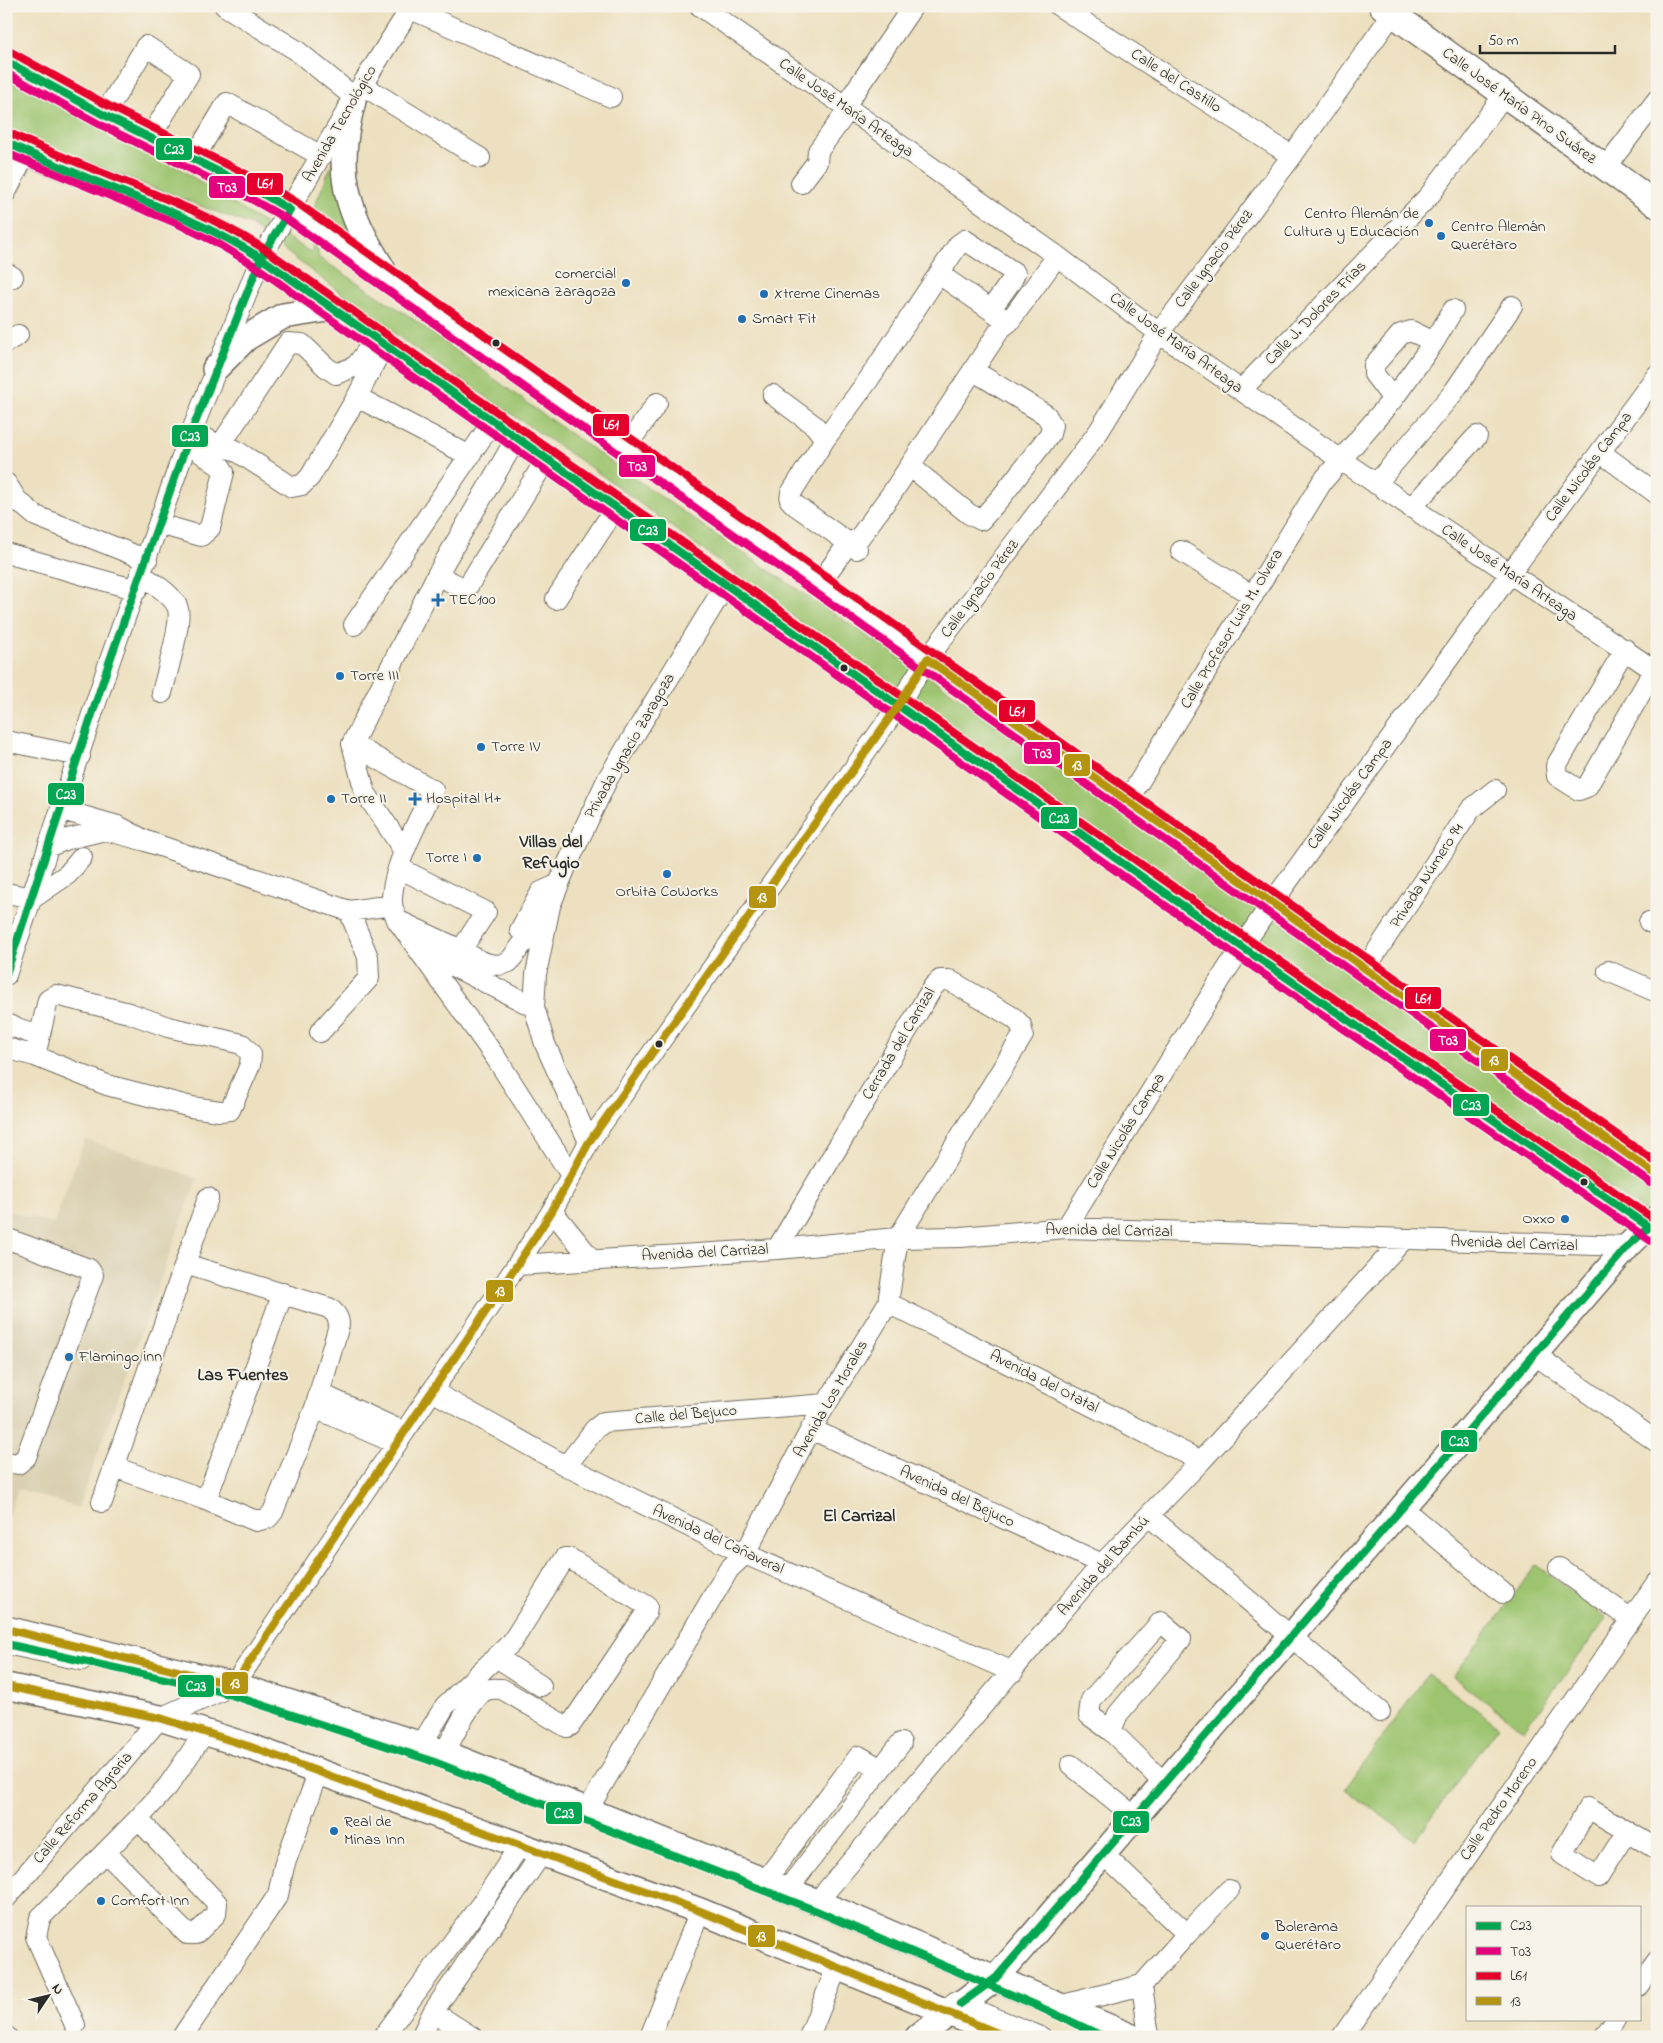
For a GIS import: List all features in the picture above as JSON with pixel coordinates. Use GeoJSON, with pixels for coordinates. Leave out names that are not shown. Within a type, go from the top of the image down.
{"type":"FeatureCollection","features":[{"type":"Feature","properties":{"kind":"main road","name":"Calle José María Pino Suárez"},"geometry":{"type":"LineString","coordinates":[[1391,9],[1504,95],[1657,205]]}},
{"type":"Feature","properties":{"kind":"main road"},"geometry":{"type":"LineString","coordinates":[[6,61],[104,115],[290,210],[1657,1175]]}},
{"type":"Feature","properties":{"kind":"main road"},"geometry":{"type":"LineString","coordinates":[[356,94],[344,148],[346,196],[363,239],[391,280]]}},
{"type":"Feature","properties":{"kind":"main road"},"geometry":{"type":"LineString","coordinates":[[16,147],[156,204],[230,237],[334,308],[1242,947],[1654,1226],[1628,1246],[992,1981],[918,2037]]}},
{"type":"Feature","properties":{"kind":"main road"},"geometry":{"type":"LineString","coordinates":[[215,369],[246,338],[283,316],[334,308]]}},
{"type":"Feature","properties":{"kind":"main road"},"geometry":{"type":"LineString","coordinates":[[6,1629],[226,1688],[432,1749],[817,1902],[992,1981],[1059,2006],[1132,2037]]}},
{"type":"Feature","properties":{"kind":"main road"},"geometry":{"type":"LineString","coordinates":[[6,1686],[169,1714],[205,1732],[319,1771],[700,1911],[837,1967],[954,2008],[1008,2037]]}},
{"type":"Feature","properties":{"kind":"street"},"geometry":{"type":"LineString","coordinates":[[225,6],[296,50],[356,94],[480,158]]}},
{"type":"Feature","properties":{"kind":"street","name":"Calle José María Arteaga"},"geometry":{"type":"LineString","coordinates":[[700,6],[851,110],[1052,253],[1159,333],[1340,460],[1509,575],[1625,649],[1655,671]]}},
{"type":"Feature","properties":{"kind":"street"},"geometry":{"type":"LineString","coordinates":[[801,182],[817,162],[827,159],[851,110],[914,6]]}},
{"type":"Feature","properties":{"kind":"street","name":"Calle del Castillo"},"geometry":{"type":"LineString","coordinates":[[1059,6],[1292,156]]}},
{"type":"Feature","properties":{"kind":"street"},"geometry":{"type":"LineString","coordinates":[[408,7],[611,97]]}},
{"type":"Feature","properties":{"kind":"street","name":"Avenida Tecnológico"},"geometry":{"type":"LineString","coordinates":[[6,975],[80,756],[110,660],[215,369],[261,258],[408,7]]}},
{"type":"Feature","properties":{"kind":"street","name":"Calle Ignacio Pérez"},"geometry":{"type":"LineString","coordinates":[[226,1688],[401,1438],[517,1265],[552,1211],[589,1142],[898,706],[927,659],[1099,431],[1159,333],[1292,156],[1391,9]]}},
{"type":"Feature","properties":{"kind":"street"},"geometry":{"type":"LineString","coordinates":[[104,115],[146,46],[189,74],[149,138]]}},
{"type":"Feature","properties":{"kind":"street","name":"Calle J. Dolores Frías"},"geometry":{"type":"LineString","coordinates":[[1241,390],[1429,196],[1504,95]]}},
{"type":"Feature","properties":{"kind":"street"},"geometry":{"type":"LineString","coordinates":[[1605,168],[1657,100]]}},
{"type":"Feature","properties":{"kind":"street"},"geometry":{"type":"LineString","coordinates":[[193,160],[227,103],[321,156]]}},
{"type":"Feature","properties":{"kind":"street"},"geometry":{"type":"LineString","coordinates":[[6,192],[16,147]]}},
{"type":"Feature","properties":{"kind":"street"},"geometry":{"type":"LineString","coordinates":[[855,544],[790,500],[799,479],[825,439],[880,363],[958,245],[965,240],[1015,273],[1001,319]]}},
{"type":"Feature","properties":{"kind":"street"},"geometry":{"type":"LineString","coordinates":[[826,588],[974,371],[1001,319],[1052,253]]}},
{"type":"Feature","properties":{"kind":"street"},"geometry":{"type":"LineString","coordinates":[[939,274],[1001,319]]}},
{"type":"Feature","properties":{"kind":"street"},"geometry":{"type":"LineString","coordinates":[[1376,484],[1453,392],[1512,306]]}},
{"type":"Feature","properties":{"kind":"street","name":"Calle Profesor Luis M. Olvera"},"geometry":{"type":"LineString","coordinates":[[1128,800],[1322,482],[1392,399],[1434,342],[1453,310]]}},
{"type":"Feature","properties":{"kind":"street"},"geometry":{"type":"LineString","coordinates":[[1392,399],[1374,374],[1374,365],[1401,334],[1411,331],[1434,342]]}},
{"type":"Feature","properties":{"kind":"street"},"geometry":{"type":"LineString","coordinates":[[227,444],[288,343],[302,344],[326,368],[336,374],[356,366],[380,341]]}},
{"type":"Feature","properties":{"kind":"street"},"geometry":{"type":"LineString","coordinates":[[192,431],[227,444],[292,487],[302,485],[310,477],[358,397],[380,341]]}},
{"type":"Feature","properties":{"kind":"street"},"geometry":{"type":"LineString","coordinates":[[910,466],[969,514],[981,520],[1050,434],[1052,425],[1046,415],[974,371]]}},
{"type":"Feature","properties":{"kind":"street","name":"Calle Nicolás Campa"},"geometry":{"type":"LineString","coordinates":[[1066,1228],[1242,947],[1272,903],[1509,575],[1657,375]]}},
{"type":"Feature","properties":{"kind":"street"},"geometry":{"type":"LineString","coordinates":[[773,395],[799,414],[825,439]]}},
{"type":"Feature","properties":{"kind":"street"},"geometry":{"type":"LineString","coordinates":[[358,397],[470,456]]}},
{"type":"Feature","properties":{"kind":"street"},"geometry":{"type":"LineString","coordinates":[[626,447],[657,403]]}},
{"type":"Feature","properties":{"kind":"street"},"geometry":{"type":"LineString","coordinates":[[799,414],[838,422]]}},
{"type":"Feature","properties":{"kind":"street"},"geometry":{"type":"LineString","coordinates":[[354,625],[493,421]]}},
{"type":"Feature","properties":{"kind":"street"},"geometry":{"type":"LineString","coordinates":[[159,524],[201,536],[210,528],[224,472],[192,431]]}},
{"type":"Feature","properties":{"kind":"street"},"geometry":{"type":"LineString","coordinates":[[1411,508],[1477,436]]}},
{"type":"Feature","properties":{"kind":"street"},"geometry":{"type":"LineString","coordinates":[[461,950],[486,912],[402,860],[365,792],[352,744],[437,575],[517,437]]}},
{"type":"Feature","properties":{"kind":"street"},"geometry":{"type":"LineString","coordinates":[[1600,452],[1657,494]]}},
{"type":"Feature","properties":{"kind":"street"},"geometry":{"type":"LineString","coordinates":[[437,575],[463,588],[468,586],[547,458]]}},
{"type":"Feature","properties":{"kind":"street"},"geometry":{"type":"LineString","coordinates":[[6,483],[17,500],[36,516],[142,575],[170,596],[178,609],[178,623],[162,693]]}},
{"type":"Feature","properties":{"kind":"street"},"geometry":{"type":"LineString","coordinates":[[556,599],[616,507]]}},
{"type":"Feature","properties":{"kind":"street"},"geometry":{"type":"LineString","coordinates":[[1181,552],[1252,596]]}},
{"type":"Feature","properties":{"kind":"street"},"geometry":{"type":"LineString","coordinates":[[6,553],[142,575]]}},
{"type":"Feature","properties":{"kind":"street","name":"Privada Ignacio Zaragoza"},"geometry":{"type":"LineString","coordinates":[[589,1142],[545,1044],[534,1007],[536,974],[550,906],[608,778],[726,584]]}},
{"type":"Feature","properties":{"kind":"street"},"geometry":{"type":"LineString","coordinates":[[1625,649],[1556,766],[1557,776],[1579,790],[1587,786],[1655,671]]}},
{"type":"Feature","properties":{"kind":"street"},"geometry":{"type":"LineString","coordinates":[[6,741],[80,756]]}},
{"type":"Feature","properties":{"kind":"street"},"geometry":{"type":"LineString","coordinates":[[352,744],[433,790],[402,860],[392,894],[395,912],[417,948],[496,1058],[571,1175]]}},
{"type":"Feature","properties":{"kind":"street","name":"Privada Número 94"},"geometry":{"type":"LineString","coordinates":[[1365,969],[1471,809],[1495,790]]}},
{"type":"Feature","properties":{"kind":"street"},"geometry":{"type":"LineString","coordinates":[[62,810],[118,826],[146,842]]}},
{"type":"Feature","properties":{"kind":"street"},"geometry":{"type":"LineString","coordinates":[[50,846],[68,839],[105,830],[146,842],[349,911],[395,912],[485,963],[499,966],[508,962],[550,906]]}},
{"type":"Feature","properties":{"kind":"street"},"geometry":{"type":"LineString","coordinates":[[6,893],[33,898],[68,874],[82,857]]}},
{"type":"Feature","properties":{"kind":"street"},"geometry":{"type":"LineString","coordinates":[[491,956],[503,956],[510,948],[541,892],[559,884]]}},
{"type":"Feature","properties":{"kind":"street"},"geometry":{"type":"LineString","coordinates":[[320,1032],[368,978],[368,957],[349,911]]}},
{"type":"Feature","properties":{"kind":"street"},"geometry":{"type":"LineString","coordinates":[[417,948],[534,1007]]}},
{"type":"Feature","properties":{"kind":"street"},"geometry":{"type":"LineString","coordinates":[[1608,971],[1657,992]]}},
{"type":"Feature","properties":{"kind":"street","name":"Cerrada del Carrizal"},"geometry":{"type":"LineString","coordinates":[[777,1249],[933,987],[940,980],[949,980],[1014,1018],[1021,1025],[1022,1035],[898,1238]]}},
{"type":"Feature","properties":{"kind":"street"},"geometry":{"type":"LineString","coordinates":[[6,1048],[35,1056],[107,1085],[191,1107],[220,1111],[230,1110],[250,1064],[251,1054],[242,1044],[168,1027],[130,1013],[56,995],[48,1000],[35,1056]]}},
{"type":"Feature","properties":{"kind":"street"},"geometry":{"type":"LineString","coordinates":[[500,999],[527,1020],[545,1044]]}},
{"type":"Feature","properties":{"kind":"street"},"geometry":{"type":"LineString","coordinates":[[6,1024],[39,1036]]}},
{"type":"Feature","properties":{"kind":"street"},"geometry":{"type":"LineString","coordinates":[[102,1502],[208,1198]]}},
{"type":"Feature","properties":{"kind":"street"},"geometry":{"type":"LineString","coordinates":[[552,1211],[592,1260]]}},
{"type":"Feature","properties":{"kind":"street","name":"Avenida del Carrizal"},"geometry":{"type":"LineString","coordinates":[[517,1265],[777,1249],[898,1238],[961,1237],[1066,1228],[1628,1246]]}},
{"type":"Feature","properties":{"kind":"street","name":"Avenida Los Morales"},"geometry":{"type":"LineString","coordinates":[[587,1811],[729,1569],[745,1554],[811,1429],[888,1303],[898,1238]]}},
{"type":"Feature","properties":{"kind":"street"},"geometry":{"type":"LineString","coordinates":[[6,1243],[10,1240],[90,1268],[92,1275],[26,1457],[18,1464],[6,1462]]}},
{"type":"Feature","properties":{"kind":"street","name":"Avenida del Bambú"},"geometry":{"type":"LineString","coordinates":[[817,1902],[1013,1672],[1102,1564],[1201,1461],[1403,1240]]}},
{"type":"Feature","properties":{"kind":"street"},"geometry":{"type":"LineString","coordinates":[[114,1467],[206,1500],[256,1521],[268,1518],[276,1504],[317,1400],[339,1325],[339,1319],[329,1308],[185,1264]]}},
{"type":"Feature","properties":{"kind":"street"},"geometry":{"type":"LineString","coordinates":[[206,1500],[282,1293]]}},
{"type":"Feature","properties":{"kind":"street","name":"Avenida del Otatal"},"geometry":{"type":"LineString","coordinates":[[888,1303],[1201,1461]]}},
{"type":"Feature","properties":{"kind":"street"},"geometry":{"type":"LineString","coordinates":[[1534,1354],[1657,1442]]}},
{"type":"Feature","properties":{"kind":"street","name":"Avenida del Cañaveral"},"geometry":{"type":"LineString","coordinates":[[432,1391],[566,1466],[745,1554],[1013,1672]]}},
{"type":"Feature","properties":{"kind":"street"},"geometry":{"type":"LineString","coordinates":[[317,1400],[401,1438]]}},
{"type":"Feature","properties":{"kind":"street","name":"Calle del Bejuco"},"geometry":{"type":"LineString","coordinates":[[566,1466],[594,1429],[604,1422],[826,1404]]}},
{"type":"Feature","properties":{"kind":"street","name":"Avenida del Bejuco"},"geometry":{"type":"LineString","coordinates":[[811,1429],[1102,1564]]}},
{"type":"Feature","properties":{"kind":"street"},"geometry":{"type":"LineString","coordinates":[[1402,1508],[1503,1593]]}},
{"type":"Feature","properties":{"kind":"street"},"geometry":{"type":"LineString","coordinates":[[1149,1516],[1380,1712]]}},
{"type":"Feature","properties":{"kind":"street"},"geometry":{"type":"LineString","coordinates":[[565,1558],[647,1606],[646,1613],[570,1726],[502,1689],[493,1688],[477,1698],[432,1749],[445,1706],[498,1658],[512,1642],[565,1558]]}},
{"type":"Feature","properties":{"kind":"street"},"geometry":{"type":"LineString","coordinates":[[1559,1568],[1631,1619]]}},
{"type":"Feature","properties":{"kind":"street","name":"Calle Pedro Moreno"},"geometry":{"type":"LineString","coordinates":[[1342,2037],[1657,1582]]}},
{"type":"Feature","properties":{"kind":"street"},"geometry":{"type":"LineString","coordinates":[[1111,1731],[1118,1714],[1181,1640],[1160,1622],[1091,1700],[1089,1715],[1111,1731],[1164,1783]]}},
{"type":"Feature","properties":{"kind":"street"},"geometry":{"type":"LineString","coordinates":[[6,1644],[226,1688],[429,1760],[814,1910],[875,1938],[992,1981],[1105,2037]]}},
{"type":"Feature","properties":{"kind":"street"},"geometry":{"type":"LineString","coordinates":[[498,1658],[541,1686]]}},
{"type":"Feature","properties":{"kind":"street"},"geometry":{"type":"LineString","coordinates":[[6,1674],[252,1735],[540,1839],[954,2008],[1041,2037]]}},
{"type":"Feature","properties":{"kind":"street"},"geometry":{"type":"LineString","coordinates":[[169,1714],[226,1688]]}},
{"type":"Feature","properties":{"kind":"street","name":"Calle Reforma Agraria"},"geometry":{"type":"LineString","coordinates":[[6,1898],[169,1714]]}},
{"type":"Feature","properties":{"kind":"street"},"geometry":{"type":"LineString","coordinates":[[74,2025],[36,1937],[40,1918],[168,1786],[205,1732]]}},
{"type":"Feature","properties":{"kind":"street"},"geometry":{"type":"LineString","coordinates":[[776,1886],[841,1819],[901,1743]]}},
{"type":"Feature","properties":{"kind":"street"},"geometry":{"type":"LineString","coordinates":[[776,1886],[822,1806],[859,1756],[881,1768]]}},
{"type":"Feature","properties":{"kind":"street"},"geometry":{"type":"LineString","coordinates":[[1071,1765],[1135,1817]]}},
{"type":"Feature","properties":{"kind":"street"},"geometry":{"type":"LineString","coordinates":[[182,2037],[278,1895],[284,1866],[319,1771]]}},
{"type":"Feature","properties":{"kind":"street"},"geometry":{"type":"LineString","coordinates":[[822,1806],[841,1819]]}},
{"type":"Feature","properties":{"kind":"street"},"geometry":{"type":"LineString","coordinates":[[105,1852],[187,1934],[196,1934],[216,1914],[217,1903],[138,1819]]}},
{"type":"Feature","properties":{"kind":"street"},"geometry":{"type":"LineString","coordinates":[[1627,1831],[1657,1849]]}},
{"type":"Feature","properties":{"kind":"street"},"geometry":{"type":"LineString","coordinates":[[422,2037],[433,2012],[531,1849]]}},
{"type":"Feature","properties":{"kind":"street"},"geometry":{"type":"LineString","coordinates":[[383,2037],[484,1900],[531,1849]]}},
{"type":"Feature","properties":{"kind":"street"},"geometry":{"type":"LineString","coordinates":[[1102,1854],[1187,1934]]}},
{"type":"Feature","properties":{"kind":"street"},"geometry":{"type":"LineString","coordinates":[[1059,2006],[1142,1985],[1229,1890]]}},
{"type":"Feature","properties":{"kind":"street"},"geometry":{"type":"LineString","coordinates":[[650,2037],[700,1911]]}},
{"type":"Feature","properties":{"kind":"street"},"geometry":{"type":"LineString","coordinates":[[1640,1985],[1657,1960]]}},
{"type":"Feature","properties":{"kind":"street"},"geometry":{"type":"LineString","coordinates":[[809,2037],[837,1967]]}},
{"type":"Feature","properties":{"kind":"street"},"geometry":{"type":"LineString","coordinates":[[1142,1985],[1149,2037]]}},
{"type":"Feature","properties":{"kind":"street"},"geometry":{"type":"LineString","coordinates":[[433,2012],[472,2037]]}},
{"type":"Feature","properties":{"kind":"street"},"geometry":{"type":"LineString","coordinates":[[1604,2037],[1615,2020]]}},
{"type":"Feature","properties":{"kind":"shaded area","name":"Flamingo inn"},"geometry":{"type":"Polygon","coordinates":[[[85,1139],[197,1178],[78,1508],[18,1489],[6,1524],[6,1210],[53,1224],[85,1139]]]}},
{"type":"Feature","properties":{"kind":"green space"},"geometry":{"type":"Polygon","coordinates":[[[6,80],[134,138],[230,202],[312,253],[313,210],[335,156],[358,246],[320,213],[318,257],[409,316],[542,414],[719,537],[1037,749],[1657,1191],[1657,1220],[886,685],[603,476],[411,346],[251,225],[6,132],[6,80]]]}},
{"type":"Feature","properties":{"kind":"green space"},"geometry":{"type":"Polygon","coordinates":[[[1536,1565],[1607,1618],[1524,1730],[1453,1677],[1536,1565]]]}},
{"type":"Feature","properties":{"kind":"green space"},"geometry":{"type":"Polygon","coordinates":[[[1428,1674],[1499,1726],[1415,1840],[1345,1789],[1428,1674]]]}},
{"type":"Feature","properties":{"kind":"transit line","name":"L61"},"geometry":{"type":"LineString","coordinates":[[11,52],[109,106],[262,182],[296,202],[1657,1163]]}},
{"type":"Feature","properties":{"kind":"transit line","name":"C23"},"geometry":{"type":"LineString","coordinates":[[6,61],[104,115],[258,191],[290,210],[261,258],[187,443],[110,660],[6,974]]}},
{"type":"Feature","properties":{"kind":"transit line","name":"T03"},"geometry":{"type":"LineString","coordinates":[[6,73],[99,124],[253,200],[285,218],[1651,1183]]}},
{"type":"Feature","properties":{"kind":"transit line","name":"L61"},"geometry":{"type":"LineString","coordinates":[[10,133],[172,201],[235,232],[266,250],[1248,939],[1657,1221]]}},
{"type":"Feature","properties":{"kind":"transit line","name":"C23"},"geometry":{"type":"LineString","coordinates":[[6,142],[70,171],[167,210],[231,240],[261,258],[1242,947],[1649,1227],[1628,1246],[996,1978],[960,2004]]}},
{"type":"Feature","properties":{"kind":"transit line","name":"T03"},"geometry":{"type":"LineString","coordinates":[[6,153],[176,223],[217,243],[255,266],[1236,955],[1651,1241]]}},
{"type":"Feature","properties":{"kind":"transit line","name":"13"},"geometry":{"type":"LineString","coordinates":[[6,1629],[234,1685],[517,1265],[552,1211],[589,1142],[898,706],[927,659],[1657,1175]]}},
{"type":"Feature","properties":{"kind":"transit line","name":"C23"},"geometry":{"type":"LineString","coordinates":[[6,1644],[219,1691],[429,1760],[814,1910],[1033,2004],[1104,2037]]}},
{"type":"Feature","properties":{"kind":"transit line","name":"13"},"geometry":{"type":"LineString","coordinates":[[6,1686],[160,1718],[248,1746],[700,1911],[1007,2037]]}},
{"type":"Feature","properties":{"kind":"place","name":"Centro Alemán de Cultura y Educación"},"geometry":{"type":"Point","coordinates":[1429,223]}},
{"type":"Feature","properties":{"kind":"place","name":"Centro Alemán Querétaro"},"geometry":{"type":"Point","coordinates":[1441,236]}},
{"type":"Feature","properties":{"kind":"place","name":"comercial mexicana Zaragoza"},"geometry":{"type":"Point","coordinates":[626,283]}},
{"type":"Feature","properties":{"kind":"place","name":"Xtreme Cinemas"},"geometry":{"type":"Point","coordinates":[764,294]}},
{"type":"Feature","properties":{"kind":"place","name":"Smart Fit"},"geometry":{"type":"Point","coordinates":[742,319]}},
{"type":"Feature","properties":{"kind":"place","name":"TEC100"},"geometry":{"type":"Point","coordinates":[438,600]}},
{"type":"Feature","properties":{"kind":"place","name":"Torre III"},"geometry":{"type":"Point","coordinates":[340,676]}},
{"type":"Feature","properties":{"kind":"place","name":"Torre IV"},"geometry":{"type":"Point","coordinates":[481,747]}},
{"type":"Feature","properties":{"kind":"place","name":"Torre II"},"geometry":{"type":"Point","coordinates":[331,799]}},
{"type":"Feature","properties":{"kind":"place","name":"Hospital H+"},"geometry":{"type":"Point","coordinates":[415,799]}},
{"type":"Feature","properties":{"kind":"place","name":"Torre I"},"geometry":{"type":"Point","coordinates":[477,858]}},
{"type":"Feature","properties":{"kind":"place","name":"Orbita CoWorks"},"geometry":{"type":"Point","coordinates":[667,874]}},
{"type":"Feature","properties":{"kind":"place","name":"Oxxo"},"geometry":{"type":"Point","coordinates":[1565,1219]}},
{"type":"Feature","properties":{"kind":"place","name":"Flamingo inn"},"geometry":{"type":"Point","coordinates":[69,1357]}},
{"type":"Feature","properties":{"kind":"place","name":"Real de Minas Inn"},"geometry":{"type":"Point","coordinates":[334,1831]}},
{"type":"Feature","properties":{"kind":"place","name":"Comfort Inn"},"geometry":{"type":"Point","coordinates":[101,1901]}},
{"type":"Feature","properties":{"kind":"place","name":"Bolerama Querétaro"},"geometry":{"type":"Point","coordinates":[1265,1936]}},
{"type":"Feature","properties":{"kind":"district","name":"Villas del Refugio"},"geometry":{"type":"Point","coordinates":[551,853]}},
{"type":"Feature","properties":{"kind":"district","name":"Las Fuentes"},"geometry":{"type":"Point","coordinates":[243,1376]}},
{"type":"Feature","properties":{"kind":"district","name":"El Carrizal"},"geometry":{"type":"Point","coordinates":[859,1517]}}]}
